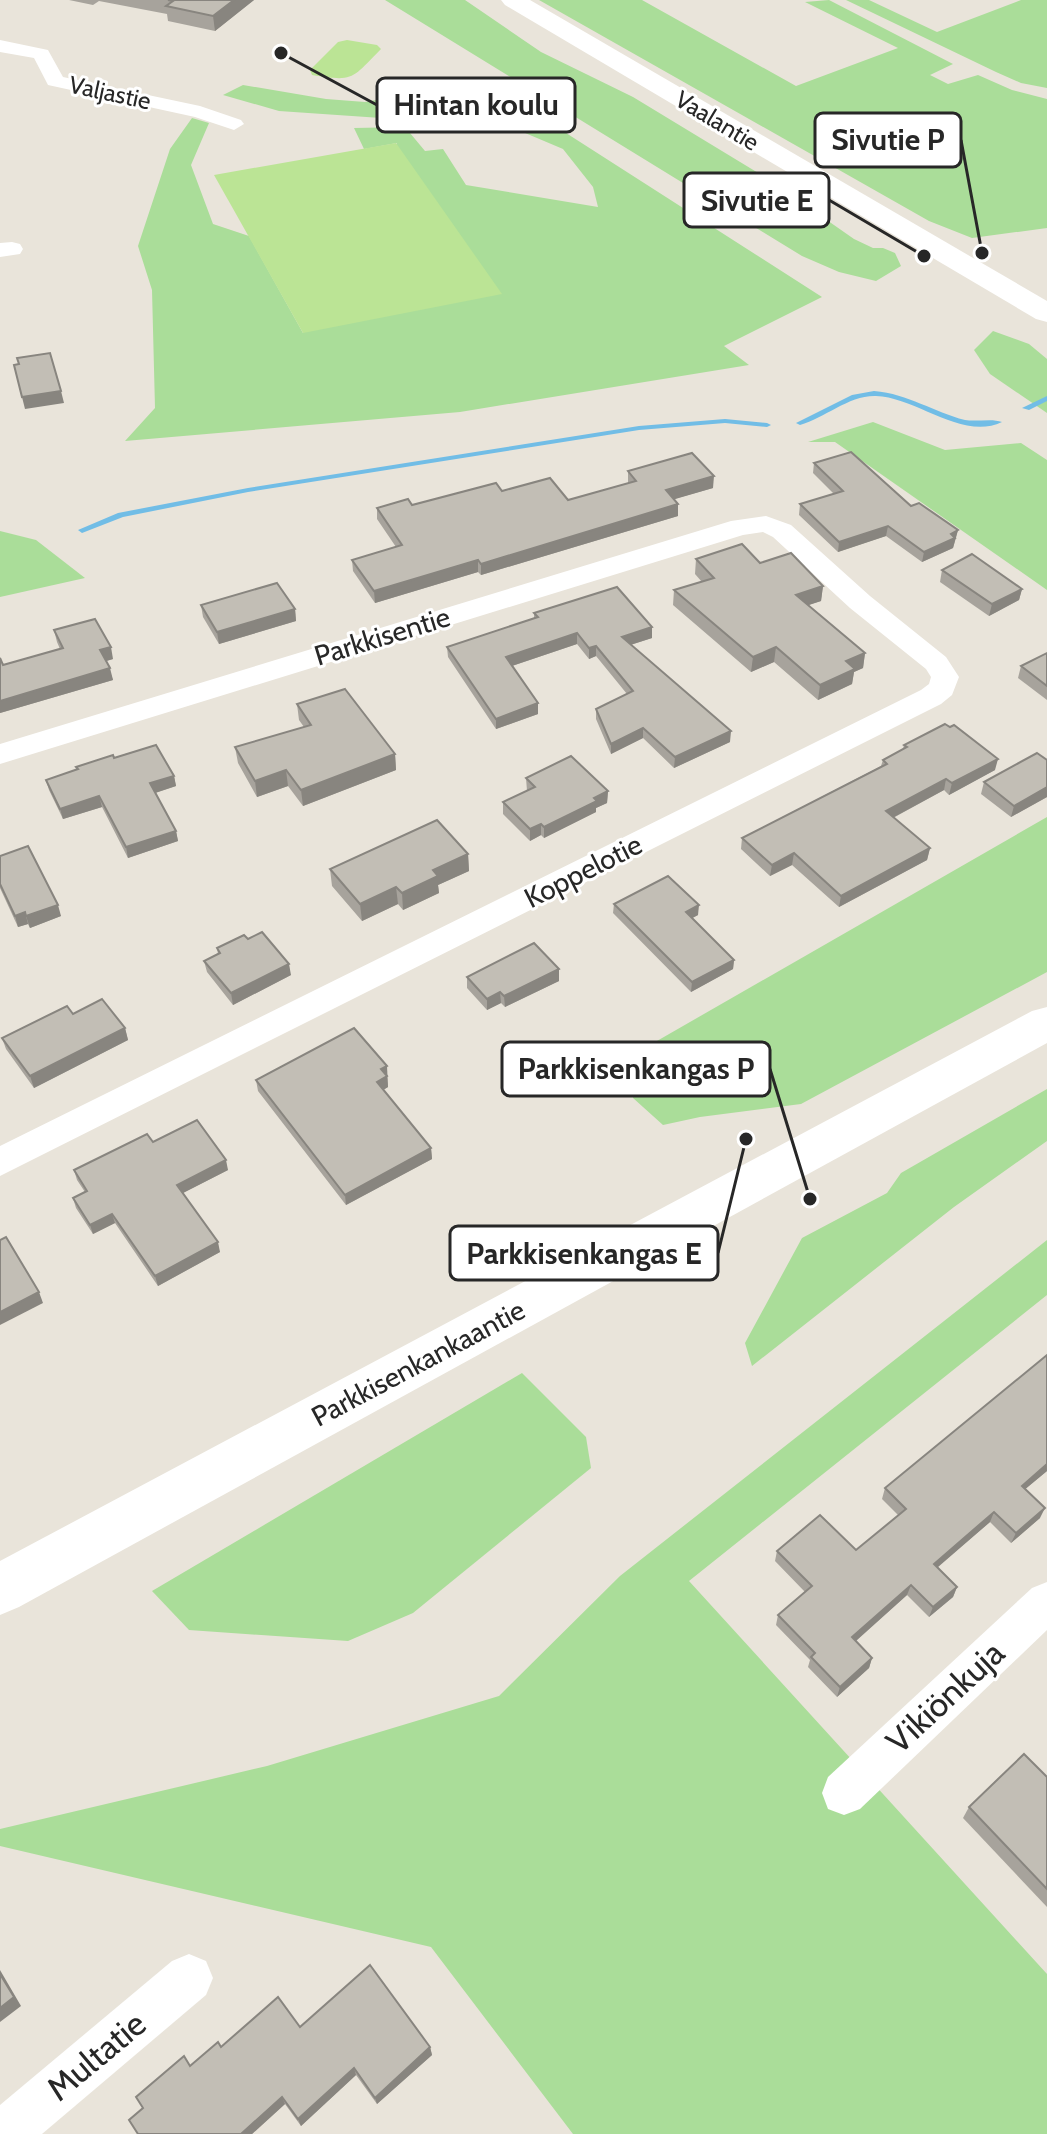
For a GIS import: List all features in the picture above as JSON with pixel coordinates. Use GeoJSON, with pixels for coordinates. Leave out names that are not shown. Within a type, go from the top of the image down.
{"type":"FeatureCollection","features":[{"type":"Feature","properties":{"kind":"street","name":"Vaalantie"},"geometry":{"type":"LineString","coordinates":[[513,0],[1047,313]]}},
{"type":"Feature","properties":{"kind":"street","name":"Valjastie"},"geometry":{"type":"LineString","coordinates":[[0,46],[41,54],[55,81],[200,112],[234,124]]}},
{"type":"Feature","properties":{"kind":"street","name":"Parkkisentie"},"geometry":{"type":"LineString","coordinates":[[0,754],[740,527],[766,524]]}},
{"type":"Feature","properties":{"kind":"street","name":"Koppelotie"},"geometry":{"type":"LineString","coordinates":[[0,1162],[917,704],[942,688],[945,677],[936,663],[860,602],[782,531],[766,524]]}},
{"type":"Feature","properties":{"kind":"street","name":"Parkkisenkankaantie"},"geometry":{"type":"LineString","coordinates":[[0,1589],[1047,1023]]}},
{"type":"Feature","properties":{"kind":"street","name":"Vikiönkuja"},"geometry":{"type":"LineString","coordinates":[[844,1793],[1047,1602]]}},
{"type":"Feature","properties":{"kind":"street","name":"Multatie"},"geometry":{"type":"LineString","coordinates":[[4,2134],[189,1978]]}},
{"type":"Feature","properties":{"kind":"green space"},"geometry":{"type":"Polygon","coordinates":[[[385,0],[465,0],[541,52],[633,97],[768,179],[854,239],[895,253],[901,266],[876,281],[839,272],[802,256],[385,0]]]}},
{"type":"Feature","properties":{"kind":"green space"},"geometry":{"type":"Polygon","coordinates":[[[539,0],[642,0],[796,86],[898,48],[805,2],[829,0],[953,64],[930,75],[948,84],[978,75],[1012,90],[1047,99],[1047,228],[972,238],[929,221],[539,0]]]}},
{"type":"Feature","properties":{"kind":"green space"},"geometry":{"type":"Polygon","coordinates":[[[846,0],[869,0],[937,32],[1021,0],[1047,0],[1047,88],[1021,83],[846,0]]]}},
{"type":"Feature","properties":{"kind":"green space"},"geometry":{"type":"Polygon","coordinates":[[[347,40],[377,45],[381,49],[351,76],[312,75],[310,70],[338,42],[347,40]]]}},
{"type":"Feature","properties":{"kind":"green space"},"geometry":{"type":"Polygon","coordinates":[[[243,85],[326,99],[365,102],[409,94],[447,94],[488,86],[501,88],[515,106],[552,124],[822,297],[724,346],[749,365],[460,412],[125,441],[155,408],[152,290],[138,246],[170,149],[192,118],[209,123],[191,165],[213,224],[249,236],[303,333],[397,143],[364,149],[354,128],[405,127],[425,151],[443,149],[466,185],[598,207],[593,187],[563,149],[506,125],[445,115],[381,118],[279,111],[223,95],[243,85]]]}},
{"type":"Feature","properties":{"kind":"green space"},"geometry":{"type":"Polygon","coordinates":[[[396,143],[502,294],[303,333],[214,175],[396,143]]]}},
{"type":"Feature","properties":{"kind":"green space"},"geometry":{"type":"Polygon","coordinates":[[[993,331],[1029,344],[1047,359],[1047,413],[990,374],[974,350],[993,331]]]}},
{"type":"Feature","properties":{"kind":"green space"},"geometry":{"type":"Polygon","coordinates":[[[873,422],[945,450],[1021,443],[1047,460],[1047,590],[835,442],[808,442],[873,422]]]}},
{"type":"Feature","properties":{"kind":"green space"},"geometry":{"type":"Polygon","coordinates":[[[0,531],[36,540],[85,578],[0,597],[0,531]]]}},
{"type":"Feature","properties":{"kind":"green space"},"geometry":{"type":"Polygon","coordinates":[[[1047,817],[1047,972],[801,1104],[663,1125],[633,1098],[636,1053],[1047,817]]]}},
{"type":"Feature","properties":{"kind":"green space"},"geometry":{"type":"Polygon","coordinates":[[[1047,1089],[1047,1141],[954,1207],[752,1366],[745,1343],[802,1238],[887,1193],[901,1173],[1047,1089]]]}},
{"type":"Feature","properties":{"kind":"green space"},"geometry":{"type":"Polygon","coordinates":[[[1047,1240],[1047,1295],[689,1581],[1047,1974],[1047,2134],[573,2134],[431,1947],[0,1846],[0,1829],[267,1766],[499,1696],[620,1576],[1047,1240]]]}},
{"type":"Feature","properties":{"kind":"green space"},"geometry":{"type":"Polygon","coordinates":[[[522,1373],[586,1437],[591,1468],[413,1613],[348,1641],[189,1630],[152,1591],[522,1373]]]}},
{"type":"Feature","properties":{"kind":"building"},"geometry":{"type":"Polygon","coordinates":[[[168,0],[234,0],[213,16],[166,6],[173,1],[168,0]]]}},
{"type":"Feature","properties":{"kind":"building"},"geometry":{"type":"Polygon","coordinates":[[[50,353],[61,391],[22,397],[14,365],[19,364],[17,358],[50,353]]]}},
{"type":"Feature","properties":{"kind":"building"},"geometry":{"type":"Polygon","coordinates":[[[851,452],[911,506],[919,503],[958,530],[951,534],[955,538],[924,552],[888,526],[839,542],[800,504],[843,491],[814,463],[851,452]]]}},
{"type":"Feature","properties":{"kind":"building"},"geometry":{"type":"Polygon","coordinates":[[[692,453],[714,476],[666,490],[678,504],[481,564],[478,560],[374,591],[352,560],[402,545],[377,508],[408,499],[412,505],[496,483],[502,491],[550,478],[568,500],[636,481],[628,471],[692,453]]]}},
{"type":"Feature","properties":{"kind":"building"},"geometry":{"type":"Polygon","coordinates":[[[742,544],[760,563],[791,553],[823,586],[796,595],[865,653],[846,661],[855,669],[820,685],[776,647],[753,657],[674,590],[714,578],[696,559],[742,544]]]}},
{"type":"Feature","properties":{"kind":"building"},"geometry":{"type":"Polygon","coordinates":[[[972,554],[1022,589],[992,604],[942,570],[972,554]]]}},
{"type":"Feature","properties":{"kind":"building"},"geometry":{"type":"Polygon","coordinates":[[[277,583],[295,609],[217,632],[201,605],[277,583]]]}},
{"type":"Feature","properties":{"kind":"building"},"geometry":{"type":"Polygon","coordinates":[[[617,587],[652,627],[622,637],[731,731],[675,757],[643,728],[611,744],[596,709],[633,691],[596,646],[589,648],[577,633],[506,657],[538,703],[496,719],[447,647],[538,617],[534,613],[617,587]]]}},
{"type":"Feature","properties":{"kind":"building"},"geometry":{"type":"Polygon","coordinates":[[[95,619],[111,647],[100,650],[110,668],[0,701],[0,658],[3,665],[63,648],[54,630],[95,619]]]}},
{"type":"Feature","properties":{"kind":"building"},"geometry":{"type":"Polygon","coordinates":[[[1047,653],[1047,686],[1021,666],[1047,653]]]}},
{"type":"Feature","properties":{"kind":"building"},"geometry":{"type":"Polygon","coordinates":[[[345,689],[395,754],[301,790],[286,770],[255,781],[235,747],[311,725],[297,704],[345,689]]]}},
{"type":"Feature","properties":{"kind":"building"},"geometry":{"type":"Polygon","coordinates":[[[945,724],[950,727],[954,725],[998,759],[952,783],[946,779],[886,811],[930,848],[841,896],[794,853],[772,865],[742,838],[887,764],[883,760],[907,747],[904,745],[945,724]]]}},
{"type":"Feature","properties":{"kind":"building"},"geometry":{"type":"Polygon","coordinates":[[[156,745],[174,776],[150,783],[176,831],[126,847],[99,796],[60,809],[46,780],[113,755],[114,758],[156,745]]]}},
{"type":"Feature","properties":{"kind":"building"},"geometry":{"type":"Polygon","coordinates":[[[1037,753],[1047,760],[1047,787],[1014,806],[984,782],[1037,753]]]}},
{"type":"Feature","properties":{"kind":"building"},"geometry":{"type":"Polygon","coordinates":[[[571,756],[608,791],[594,798],[597,801],[544,827],[541,824],[530,829],[503,802],[535,787],[526,778],[571,756]]]}},
{"type":"Feature","properties":{"kind":"building"},"geometry":{"type":"Polygon","coordinates":[[[437,820],[468,854],[433,870],[438,876],[402,893],[396,887],[360,904],[330,869],[437,820]]]}},
{"type":"Feature","properties":{"kind":"building"},"geometry":{"type":"Polygon","coordinates":[[[28,846],[58,905],[26,916],[25,912],[15,916],[0,884],[0,856],[28,846]]]}},
{"type":"Feature","properties":{"kind":"building"},"geometry":{"type":"Polygon","coordinates":[[[668,876],[699,905],[686,912],[734,960],[692,982],[614,904],[668,876]]]}},
{"type":"Feature","properties":{"kind":"building"},"geometry":{"type":"Polygon","coordinates":[[[262,932],[289,964],[231,993],[204,961],[220,953],[217,948],[244,935],[248,939],[262,932]]]}},
{"type":"Feature","properties":{"kind":"building"},"geometry":{"type":"Polygon","coordinates":[[[534,943],[559,969],[504,996],[500,992],[487,999],[467,977],[534,943]]]}},
{"type":"Feature","properties":{"kind":"building"},"geometry":{"type":"Polygon","coordinates":[[[102,999],[125,1028],[30,1076],[2,1038],[67,1006],[73,1014],[102,999]]]}},
{"type":"Feature","properties":{"kind":"building"},"geometry":{"type":"Polygon","coordinates":[[[354,1028],[387,1066],[381,1069],[387,1076],[377,1082],[431,1148],[345,1195],[256,1080],[354,1028]]]}},
{"type":"Feature","properties":{"kind":"building"},"geometry":{"type":"Polygon","coordinates":[[[197,1120],[226,1160],[177,1185],[218,1242],[155,1276],[112,1214],[90,1225],[73,1198],[87,1191],[74,1170],[147,1134],[153,1142],[197,1120]]]}},
{"type":"Feature","properties":{"kind":"building"},"geometry":{"type":"Polygon","coordinates":[[[6,1237],[39,1292],[0,1312],[0,1240],[6,1237]]]}},
{"type":"Feature","properties":{"kind":"building"},"geometry":{"type":"Polygon","coordinates":[[[1047,1355],[1047,1464],[1022,1486],[1045,1508],[1016,1533],[994,1512],[934,1564],[957,1587],[933,1607],[911,1585],[852,1637],[872,1658],[840,1687],[811,1657],[815,1653],[778,1615],[812,1586],[777,1551],[820,1515],[856,1550],[906,1509],[885,1488],[1047,1355]]]}},
{"type":"Feature","properties":{"kind":"building"},"geometry":{"type":"Polygon","coordinates":[[[1024,1754],[1047,1777],[1047,1889],[969,1807],[1024,1754]]]}},
{"type":"Feature","properties":{"kind":"building"},"geometry":{"type":"Polygon","coordinates":[[[370,1965],[430,2047],[375,2098],[354,2068],[298,2119],[282,2097],[241,2134],[138,2134],[129,2120],[143,2108],[136,2097],[184,2056],[190,2066],[218,2042],[221,2047],[278,1997],[300,2027],[370,1965]]]}},
{"type":"Feature","properties":{"kind":"building"},"geometry":{"type":"Polygon","coordinates":[[[0,1974],[14,1997],[0,2008],[0,1974]]]}},
{"type":"Feature","properties":{"kind":"waterway"},"geometry":{"type":"LineString","coordinates":[[800,423],[845,401],[874,393],[905,399],[967,423],[998,422]]}},
{"type":"Feature","properties":{"kind":"waterway"},"geometry":{"type":"LineString","coordinates":[[1026,408],[1047,398]]}},
{"type":"Feature","properties":{"kind":"waterway"},"geometry":{"type":"LineString","coordinates":[[82,530],[121,515],[248,490],[639,428],[725,421],[767,425]]}},
{"type":"Feature","properties":{"kind":"place","name":"Hintan koulu"},"geometry":{"type":"Point","coordinates":[281,53]}},
{"type":"Feature","properties":{"kind":"place","name":"Sivutie P"},"geometry":{"type":"Point","coordinates":[982,253]}},
{"type":"Feature","properties":{"kind":"place","name":"Sivutie E"},"geometry":{"type":"Point","coordinates":[924,256]}},
{"type":"Feature","properties":{"kind":"place","name":"Parkkisenkangas E"},"geometry":{"type":"Point","coordinates":[746,1139]}},
{"type":"Feature","properties":{"kind":"place","name":"Parkkisenkangas P"},"geometry":{"type":"Point","coordinates":[810,1199]}}]}
